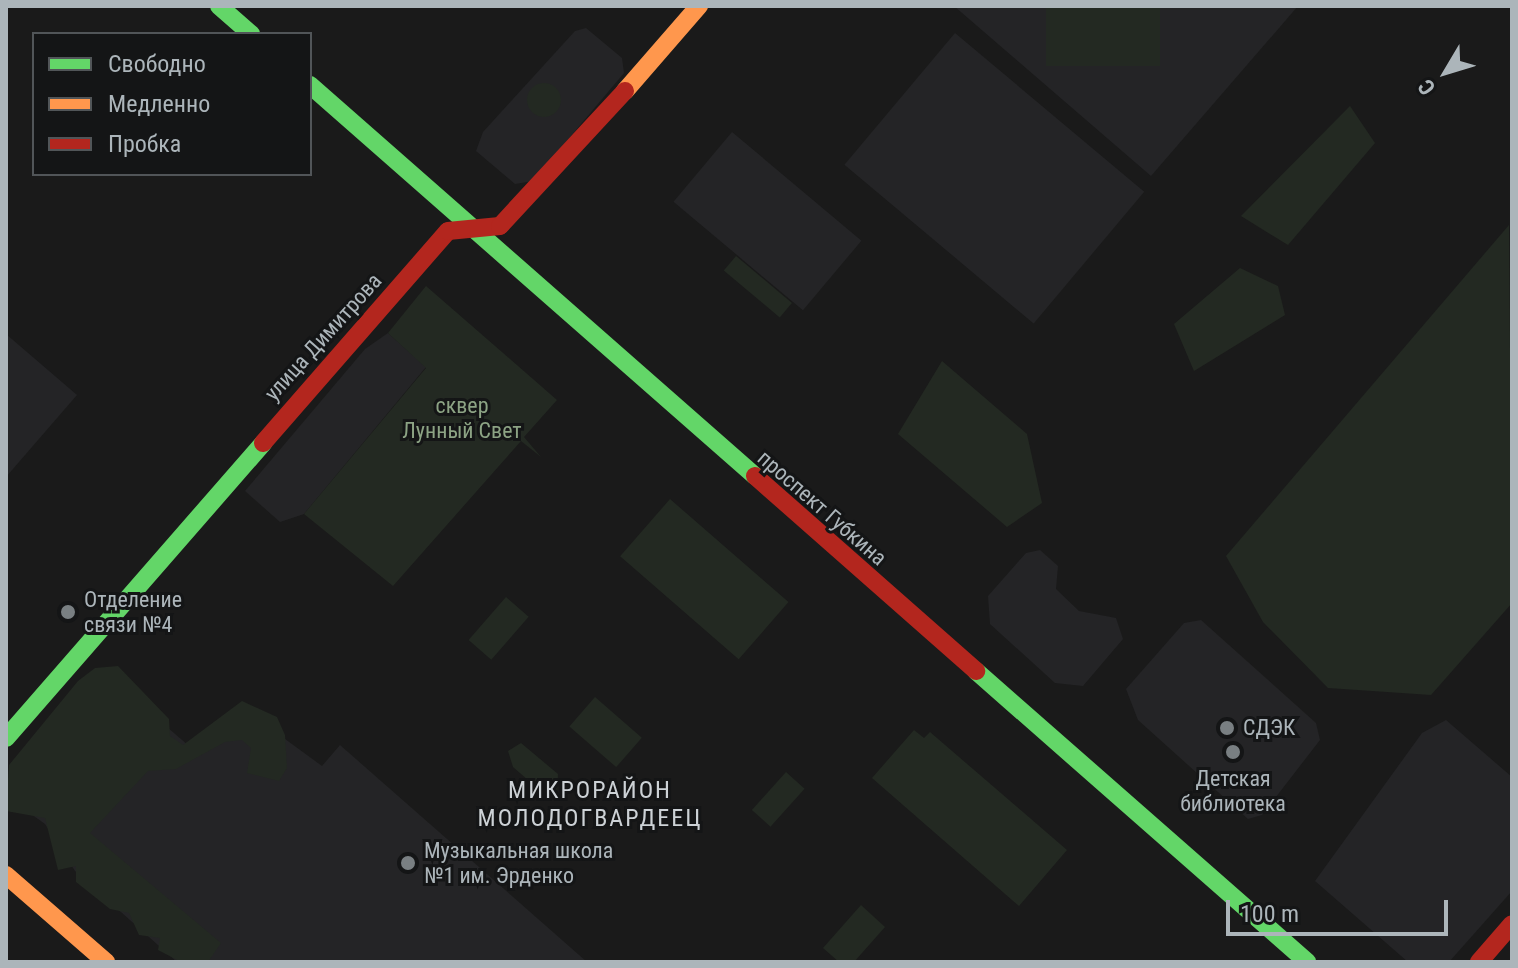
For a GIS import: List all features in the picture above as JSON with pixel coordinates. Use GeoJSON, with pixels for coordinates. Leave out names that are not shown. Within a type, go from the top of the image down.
{"type":"FeatureCollection","features":[{"type":"Feature","properties":{"kind":"main road"},"geometry":{"type":"LineString","coordinates":[[219,6],[249,32]]}},
{"type":"Feature","properties":{"kind":"main road","name":"улица Димитрова"},"geometry":{"type":"LineString","coordinates":[[6,738],[448,231],[500,226],[525,206],[699,6]]}},
{"type":"Feature","properties":{"kind":"main road","name":"проспект Губкина"},"geometry":{"type":"LineString","coordinates":[[312,87],[1307,962]]}},
{"type":"Feature","properties":{"kind":"main road"},"geometry":{"type":"LineString","coordinates":[[6,875],[106,962]]}},
{"type":"Feature","properties":{"kind":"main road"},"geometry":{"type":"LineString","coordinates":[[1479,962],[1512,924]]}},
{"type":"Feature","properties":{"kind":"shaded area"},"geometry":{"type":"Polygon","coordinates":[[[954,6],[1298,6],[1151,176],[954,6]]]}},
{"type":"Feature","properties":{"kind":"shaded area"},"geometry":{"type":"Polygon","coordinates":[[[586,28],[622,58],[624,73],[533,181],[515,184],[476,151],[483,132],[575,31],[586,28]]]}},
{"type":"Feature","properties":{"kind":"shaded area"},"geometry":{"type":"Polygon","coordinates":[[[955,33],[1144,192],[1034,324],[844,165],[955,33]]]}},
{"type":"Feature","properties":{"kind":"shaded area"},"geometry":{"type":"Polygon","coordinates":[[[732,132],[861,241],[803,310],[674,202],[732,132]]]}},
{"type":"Feature","properties":{"kind":"shaded area"},"geometry":{"type":"Polygon","coordinates":[[[388,333],[426,367],[304,514],[280,522],[245,491],[365,349],[388,333]]]}},
{"type":"Feature","properties":{"kind":"shaded area"},"geometry":{"type":"Polygon","coordinates":[[[6,334],[77,395],[6,477],[6,334]]]}},
{"type":"Feature","properties":{"kind":"shaded area"},"geometry":{"type":"Polygon","coordinates":[[[1040,550],[1058,566],[1056,589],[1079,611],[1116,618],[1123,639],[1083,686],[1055,683],[990,624],[988,596],[1026,553],[1040,550]]]}},
{"type":"Feature","properties":{"kind":"shaded area"},"geometry":{"type":"Polygon","coordinates":[[[1201,620],[1316,723],[1320,740],[1262,815],[1248,819],[1138,720],[1126,689],[1184,623],[1201,620]]]}},
{"type":"Feature","properties":{"kind":"shaded area"},"geometry":{"type":"Polygon","coordinates":[[[102,671],[196,752],[240,706],[322,766],[340,745],[587,962],[177,962],[75,871],[45,824],[6,796],[102,671]]]}},
{"type":"Feature","properties":{"kind":"shaded area"},"geometry":{"type":"Polygon","coordinates":[[[1446,720],[1512,777],[1512,891],[1449,962],[1408,962],[1315,881],[1422,733],[1446,720]]]}},
{"type":"Feature","properties":{"kind":"green space"},"geometry":{"type":"Polygon","coordinates":[[[1046,6],[1160,6],[1160,66],[1046,66],[1046,6]]]}},
{"type":"Feature","properties":{"kind":"green space"},"geometry":{"type":"Polygon","coordinates":[[[544,83],[556,88],[561,100],[556,112],[544,117],[532,112],[527,100],[532,88],[544,83]]]}},
{"type":"Feature","properties":{"kind":"green space"},"geometry":{"type":"Polygon","coordinates":[[[1350,106],[1375,143],[1288,245],[1241,216],[1350,106]]]}},
{"type":"Feature","properties":{"kind":"green space"},"geometry":{"type":"Polygon","coordinates":[[[1509,225],[1512,603],[1431,695],[1328,688],[1263,622],[1226,556],[1509,225]]]}},
{"type":"Feature","properties":{"kind":"green space"},"geometry":{"type":"Polygon","coordinates":[[[736,256],[792,303],[780,317],[724,271],[736,256]]]}},
{"type":"Feature","properties":{"kind":"green space"},"geometry":{"type":"Polygon","coordinates":[[[1240,268],[1278,286],[1285,315],[1194,371],[1174,324],[1240,268]]]}},
{"type":"Feature","properties":{"kind":"green space","name":"сквер Лунный Свет"},"geometry":{"type":"Polygon","coordinates":[[[426,286],[557,400],[524,437],[541,457],[521,441],[393,586],[304,514],[426,368],[388,333],[426,286]]]}},
{"type":"Feature","properties":{"kind":"green space"},"geometry":{"type":"Polygon","coordinates":[[[942,361],[1027,434],[1042,503],[1007,527],[898,434],[942,361]]]}},
{"type":"Feature","properties":{"kind":"green space"},"geometry":{"type":"Polygon","coordinates":[[[670,499],[788,602],[739,659],[620,556],[670,499]]]}},
{"type":"Feature","properties":{"kind":"green space"},"geometry":{"type":"Polygon","coordinates":[[[506,597],[529,617],[491,660],[469,640],[506,597]]]}},
{"type":"Feature","properties":{"kind":"green space"},"geometry":{"type":"Polygon","coordinates":[[[118,666],[169,719],[170,736],[183,745],[242,701],[277,717],[285,735],[287,768],[279,781],[247,773],[251,748],[242,740],[225,742],[176,769],[148,771],[90,833],[221,943],[208,962],[181,962],[158,950],[160,938],[139,935],[129,913],[110,909],[76,882],[76,866],[58,870],[45,818],[6,811],[9,765],[78,681],[95,668],[118,666]]]}},
{"type":"Feature","properties":{"kind":"green space"},"geometry":{"type":"Polygon","coordinates":[[[595,697],[642,738],[616,767],[569,726],[595,697]]]}},
{"type":"Feature","properties":{"kind":"green space"},"geometry":{"type":"Polygon","coordinates":[[[914,730],[924,738],[930,732],[1067,850],[1019,906],[872,778],[914,730]]]}},
{"type":"Feature","properties":{"kind":"green space"},"geometry":{"type":"Polygon","coordinates":[[[521,743],[558,774],[557,794],[544,794],[513,767],[508,751],[521,743]]]}},
{"type":"Feature","properties":{"kind":"green space"},"geometry":{"type":"Polygon","coordinates":[[[786,772],[805,789],[770,827],[752,810],[786,772]]]}},
{"type":"Feature","properties":{"kind":"green space"},"geometry":{"type":"Polygon","coordinates":[[[861,905],[885,927],[854,962],[839,962],[823,948],[861,905]]]}},
{"type":"Feature","properties":{"kind":"traffic: fast"},"geometry":{"type":"LineString","coordinates":[[219,6],[249,32]]}},
{"type":"Feature","properties":{"kind":"traffic: fast"},"geometry":{"type":"LineString","coordinates":[[312,87],[755,476]]}},
{"type":"Feature","properties":{"kind":"traffic: fast"},"geometry":{"type":"LineString","coordinates":[[6,738],[263,443]]}},
{"type":"Feature","properties":{"kind":"traffic: fast"},"geometry":{"type":"LineString","coordinates":[[976,671],[1307,962]]}},
{"type":"Feature","properties":{"kind":"traffic: slow"},"geometry":{"type":"LineString","coordinates":[[625,91],[699,6]]}},
{"type":"Feature","properties":{"kind":"traffic: slow"},"geometry":{"type":"LineString","coordinates":[[6,875],[106,962]]}},
{"type":"Feature","properties":{"kind":"traffic: jam"},"geometry":{"type":"LineString","coordinates":[[263,443],[448,231],[500,226],[625,91]]}},
{"type":"Feature","properties":{"kind":"traffic: jam"},"geometry":{"type":"LineString","coordinates":[[755,476],[976,671]]}},
{"type":"Feature","properties":{"kind":"traffic: jam"},"geometry":{"type":"LineString","coordinates":[[1479,962],[1512,924]]}},
{"type":"Feature","properties":{"kind":"place","name":"Отделение связи №4"},"geometry":{"type":"Point","coordinates":[68,612]}},
{"type":"Feature","properties":{"kind":"place","name":"СДЭК"},"geometry":{"type":"Point","coordinates":[1227,728]}},
{"type":"Feature","properties":{"kind":"place","name":"Детская библиотека"},"geometry":{"type":"Point","coordinates":[1233,752]}},
{"type":"Feature","properties":{"kind":"place","name":"Музыкальная школа №1 им. Эрденко"},"geometry":{"type":"Point","coordinates":[408,863]}},
{"type":"Feature","properties":{"kind":"district","name":"МИКРОРАЙОН МОЛОДОГВАРДЕЕЦ"},"geometry":{"type":"Point","coordinates":[590,805]}}]}
